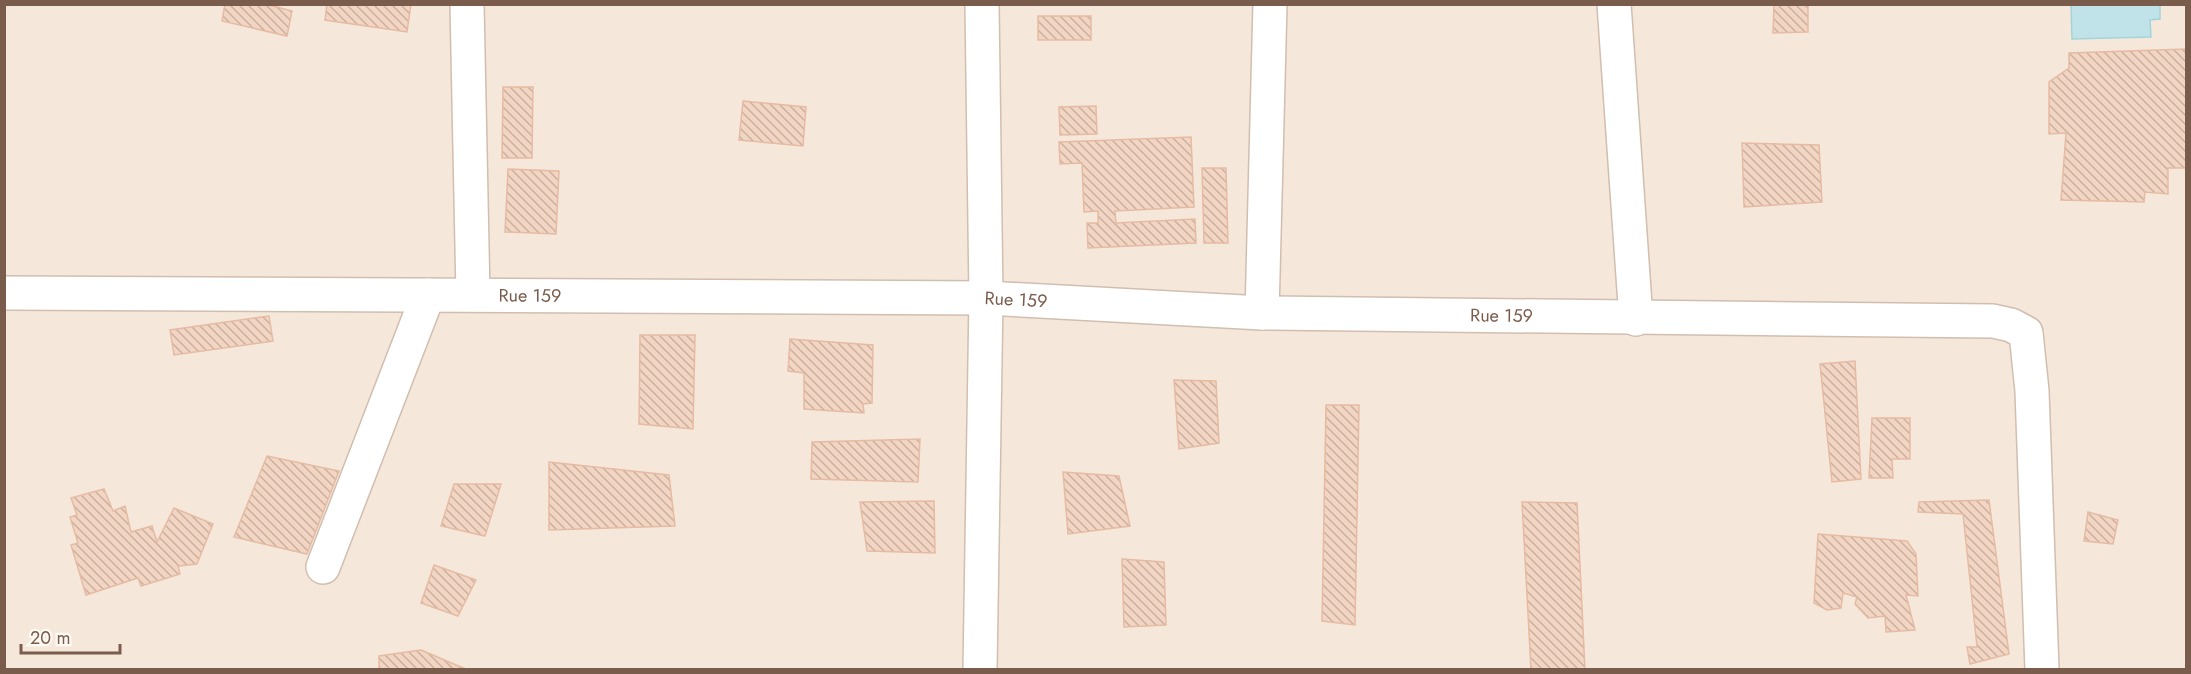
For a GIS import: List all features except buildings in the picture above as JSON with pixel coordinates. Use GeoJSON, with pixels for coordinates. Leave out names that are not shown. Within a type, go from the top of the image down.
{"type":"FeatureCollection","features":[{"type":"Feature","properties":{"kind":"street"},"geometry":{"type":"LineString","coordinates":[[467,4],[473,295]]}},
{"type":"Feature","properties":{"kind":"street"},"geometry":{"type":"LineString","coordinates":[[980,669],[986,298],[982,4]]}},
{"type":"Feature","properties":{"kind":"street"},"geometry":{"type":"LineString","coordinates":[[1262,313],[1270,4]]}},
{"type":"Feature","properties":{"kind":"street"},"geometry":{"type":"LineString","coordinates":[[1614,4],[1636,319]]}},
{"type":"Feature","properties":{"kind":"street","name":"Rue 159"},"geometry":{"type":"LineString","coordinates":[[4,293],[986,298],[1262,313],[1636,319],[1993,321],[2011,325],[2026,333],[2032,391],[2042,669]]}},
{"type":"Feature","properties":{"kind":"street"},"geometry":{"type":"LineString","coordinates":[[323,567],[428,295]]}},
{"type":"Feature","properties":{"kind":"shaded area"},"geometry":{"type":"Polygon","coordinates":[[[5,5],[2186,5],[2186,669],[5,669],[5,5]]]}},
{"type":"Feature","properties":{"kind":"water"},"geometry":{"type":"Polygon","coordinates":[[[2071,5],[2160,5],[2160,19],[2150,20],[2151,37],[2072,39],[2071,5]]]}}]}
